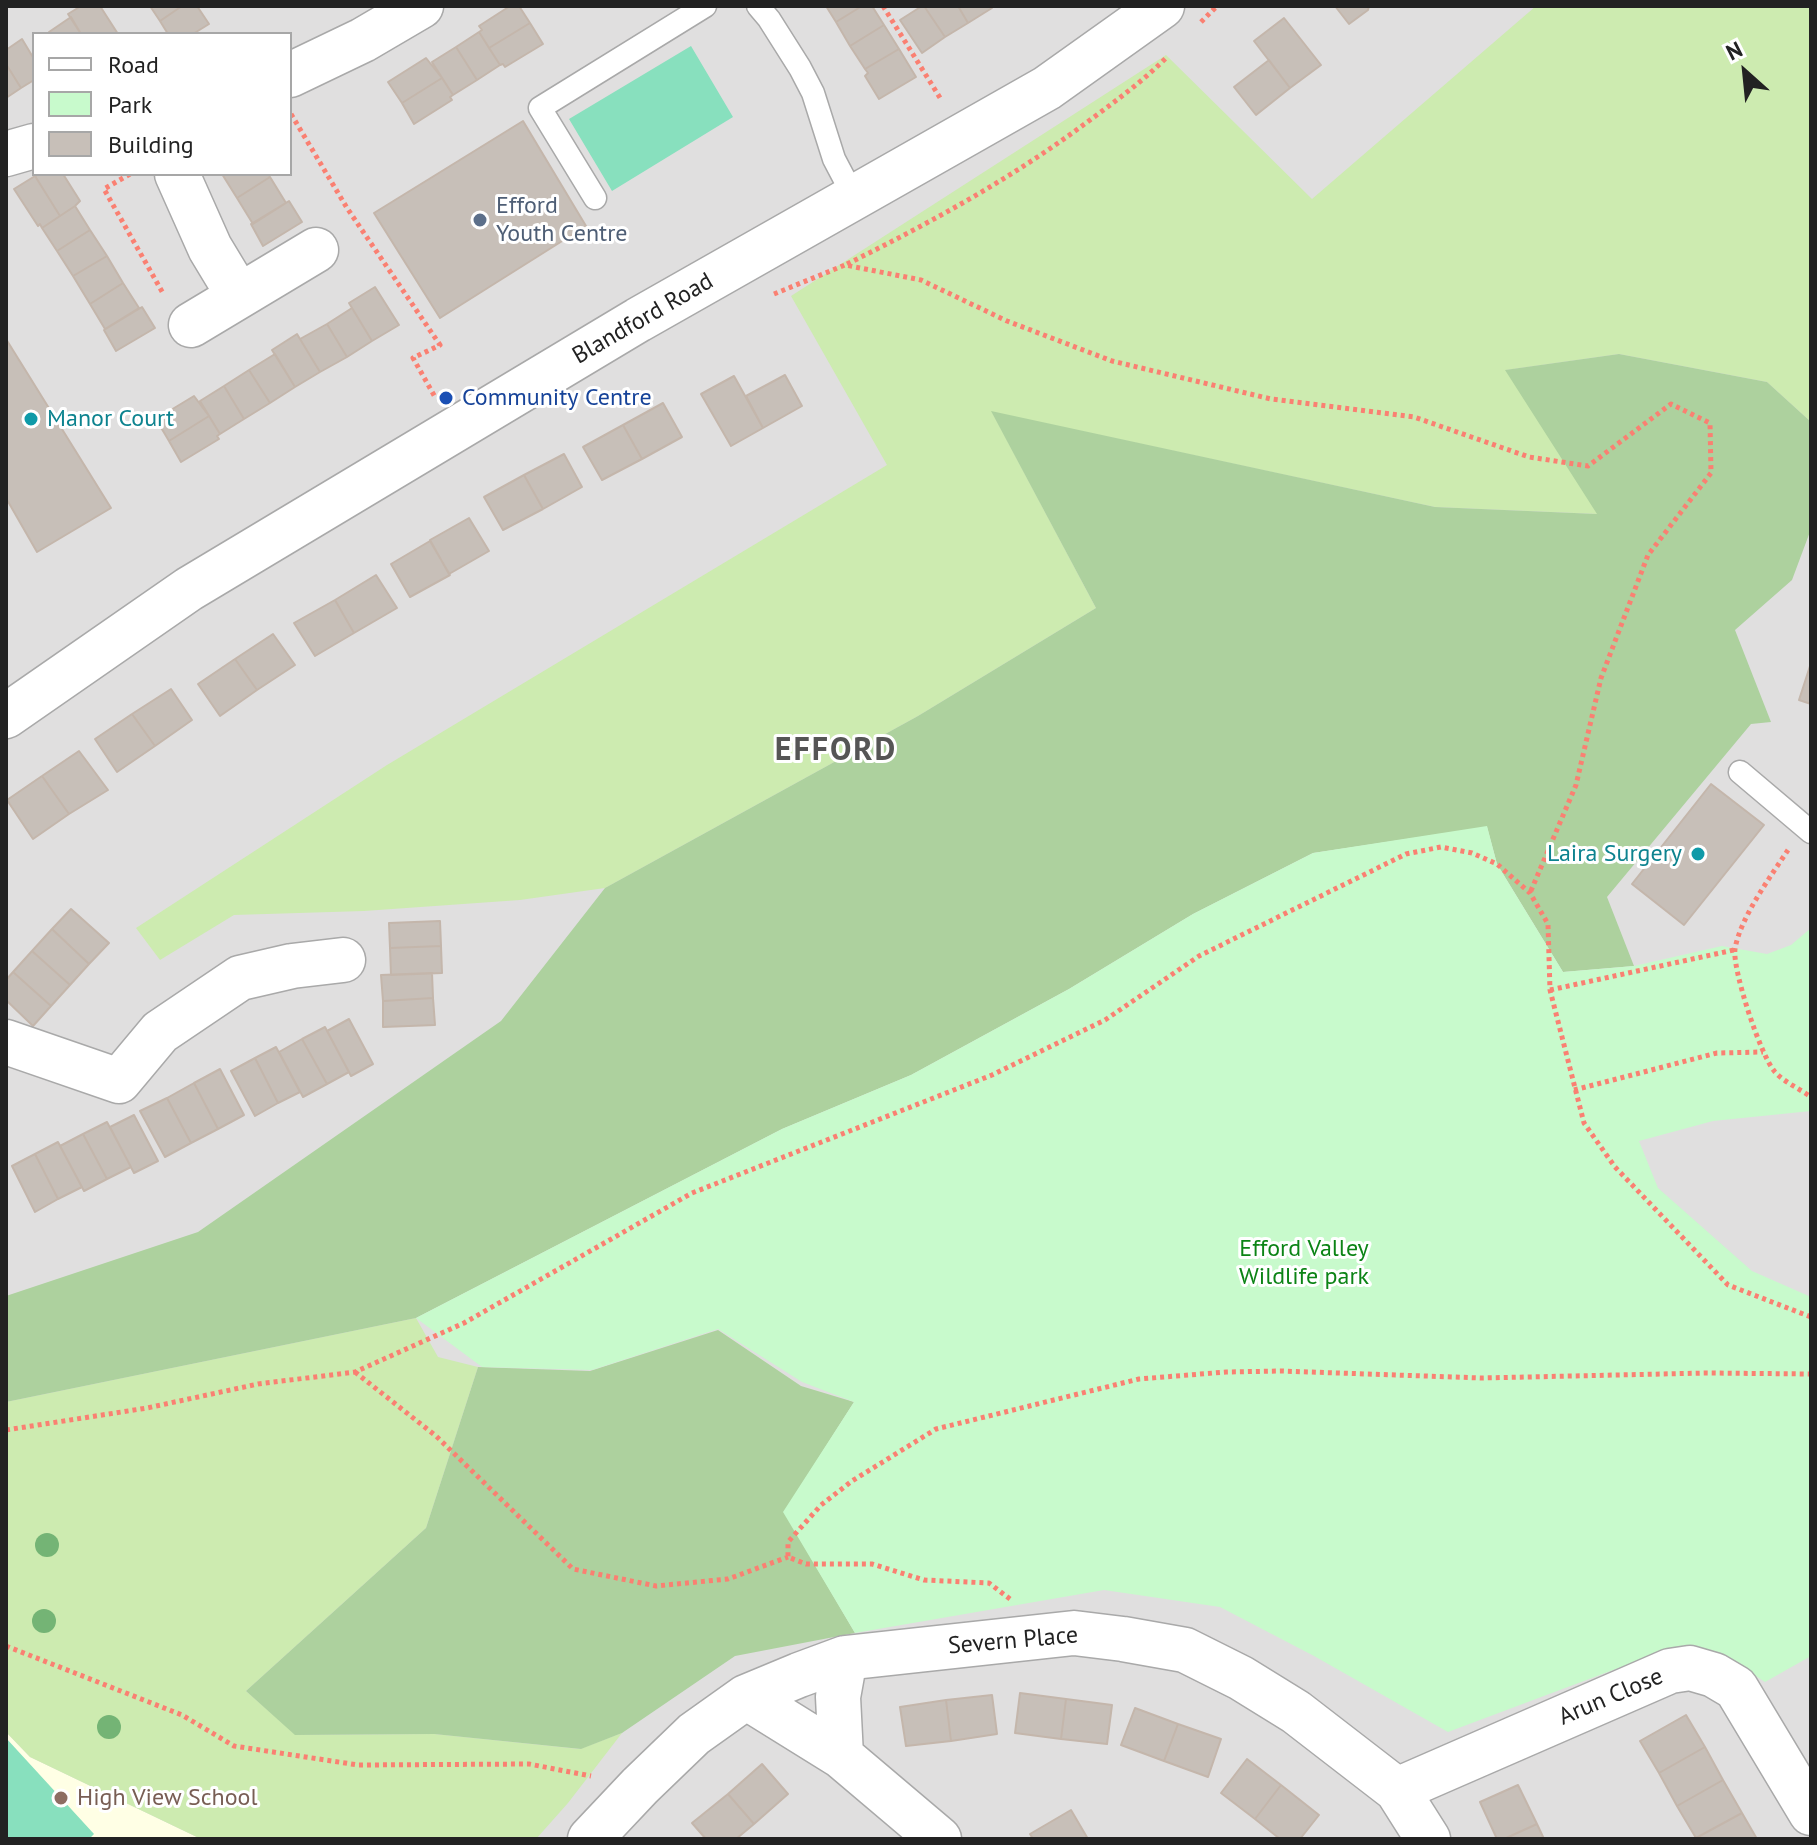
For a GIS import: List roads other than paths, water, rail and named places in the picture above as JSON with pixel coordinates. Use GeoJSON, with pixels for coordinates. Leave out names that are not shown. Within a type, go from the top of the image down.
{"type":"FeatureCollection","features":[{"type":"Feature","properties":{"kind":"street"},"geometry":{"type":"LineString","coordinates":[[292,74],[363,40],[421,6]]}},
{"type":"Feature","properties":{"kind":"street","name":"Blandford Road"},"geometry":{"type":"LineString","coordinates":[[6,716],[189,589],[625,328],[1047,88],[1180,16]]}},
{"type":"Feature","properties":{"kind":"street"},"geometry":{"type":"LineString","coordinates":[[6,154],[32,147]]}},
{"type":"Feature","properties":{"kind":"street"},"geometry":{"type":"LineString","coordinates":[[178,176],[210,248],[239,296]]}},
{"type":"Feature","properties":{"kind":"street"},"geometry":{"type":"LineString","coordinates":[[191,325],[316,250]]}},
{"type":"Feature","properties":{"kind":"street"},"geometry":{"type":"LineString","coordinates":[[7,1046],[119,1081],[160,1032],[240,978],[292,966],[343,960]]}},
{"type":"Feature","properties":{"kind":"street","name":"Severn Place"},"geometry":{"type":"LineString","coordinates":[[590,1839],[694,1734],[746,1697],[845,1658],[1074,1633],[1185,1650],[1241,1678],[1296,1712],[1397,1790],[1428,1839]]}},
{"type":"Feature","properties":{"kind":"street"},"geometry":{"type":"LineString","coordinates":[[841,1756],[838,1697],[845,1658]]}},
{"type":"Feature","properties":{"kind":"street","name":"Arun Close"},"geometry":{"type":"LineString","coordinates":[[1397,1790],[1670,1671],[1690,1668],[1714,1675],[1736,1688],[1811,1813]]}},
{"type":"Feature","properties":{"kind":"street"},"geometry":{"type":"LineString","coordinates":[[746,1697],[841,1756],[939,1839]]}},
{"type":"Feature","properties":{"kind":"lane"},"geometry":{"type":"LineString","coordinates":[[595,198],[540,108],[705,6]]}},
{"type":"Feature","properties":{"kind":"lane"},"geometry":{"type":"LineString","coordinates":[[758,6],[813,93],[834,159],[855,199]]}},
{"type":"Feature","properties":{"kind":"lane"},"geometry":{"type":"LineString","coordinates":[[1740,772],[1807,829]]}},
{"type":"Feature","properties":{"kind":"place","name":"Efford Youth Centre"},"geometry":{"type":"Point","coordinates":[480,220]}},
{"type":"Feature","properties":{"kind":"place","name":"Community Centre"},"geometry":{"type":"Point","coordinates":[446,398]}},
{"type":"Feature","properties":{"kind":"place","name":"Manor Court"},"geometry":{"type":"Point","coordinates":[31,419]}},
{"type":"Feature","properties":{"kind":"place","name":"Laira Surgery"},"geometry":{"type":"Point","coordinates":[1698,854]}},
{"type":"Feature","properties":{"kind":"place","name":"High View School"},"geometry":{"type":"Point","coordinates":[61,1798]}},
{"type":"Feature","properties":{"kind":"district","name":"EFFORD"},"geometry":{"type":"Point","coordinates":[836,751]}},
{"type":"Feature","properties":{"kind":"park label","name":"Efford Valley Wildlife park"},"geometry":{"type":"Point","coordinates":[1304,1263]}}]}
